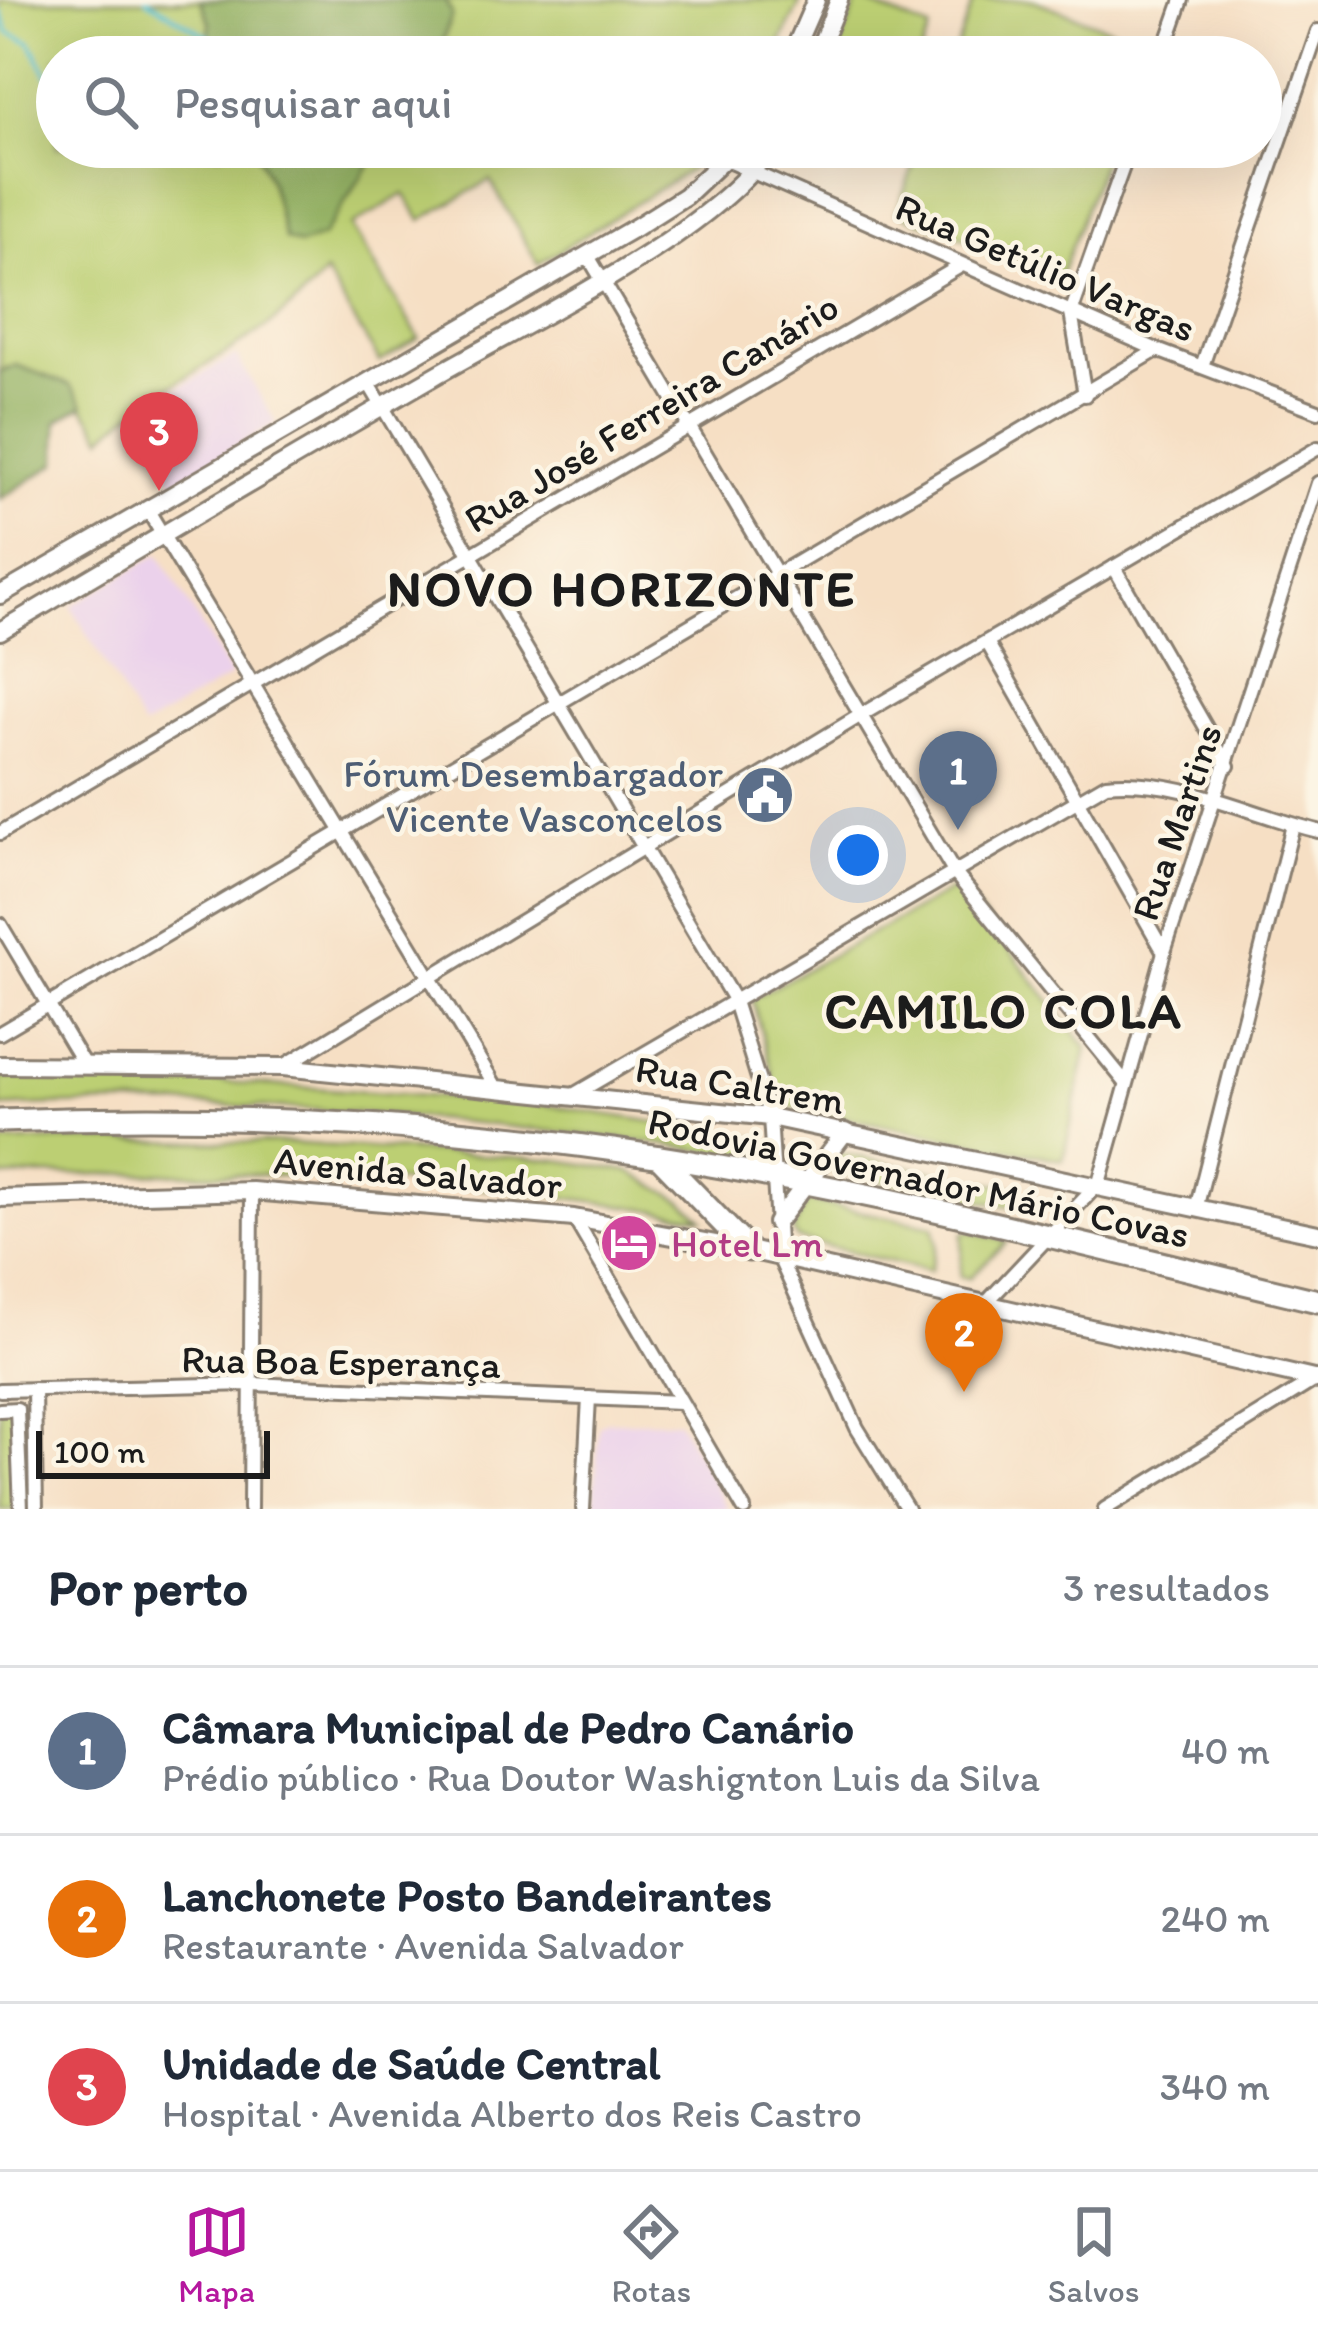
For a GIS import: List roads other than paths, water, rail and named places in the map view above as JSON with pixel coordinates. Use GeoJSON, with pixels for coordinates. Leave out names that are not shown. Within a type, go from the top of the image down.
{"type":"FeatureCollection","features":[{"type":"Feature","properties":{"kind":"highway","name":"Rodovia Governador Mário Covas"},"geometry":{"type":"LineString","coordinates":[[0,1121],[338,1122],[658,1156],[805,1182],[1318,1301]]}},
{"type":"Feature","properties":{"kind":"highway"},"geometry":{"type":"LineString","coordinates":[[658,1156],[749,1250]]}},
{"type":"Feature","properties":{"kind":"street"},"geometry":{"type":"LineString","coordinates":[[800,36],[815,0]]}},
{"type":"Feature","properties":{"kind":"street"},"geometry":{"type":"LineString","coordinates":[[824,36],[839,0]]}},
{"type":"Feature","properties":{"kind":"street"},"geometry":{"type":"LineString","coordinates":[[1169,36],[1182,0]]}},
{"type":"Feature","properties":{"kind":"street"},"geometry":{"type":"LineString","coordinates":[[1282,135],[1318,31]]}},
{"type":"Feature","properties":{"kind":"street"},"geometry":{"type":"LineString","coordinates":[[0,595],[588,256],[685,196],[716,168]]}},
{"type":"Feature","properties":{"kind":"street","name":"Rua Getúlio Vargas"},"geometry":{"type":"LineString","coordinates":[[746,168],[1157,350],[1318,410]]}},
{"type":"Feature","properties":{"kind":"street"},"geometry":{"type":"LineString","coordinates":[[0,631],[603,279],[757,168]]}},
{"type":"Feature","properties":{"kind":"street"},"geometry":{"type":"LineString","coordinates":[[1085,395],[1071,313],[1123,168]]}},
{"type":"Feature","properties":{"kind":"street"},"geometry":{"type":"LineString","coordinates":[[1202,366],[1271,168]]}},
{"type":"Feature","properties":{"kind":"street"},"geometry":{"type":"LineString","coordinates":[[588,256],[954,872],[1126,1082]]}},
{"type":"Feature","properties":{"kind":"street","name":"Rua José Ferreira Canário"},"geometry":{"type":"LineString","coordinates":[[0,832],[687,422],[962,265]]}},
{"type":"Feature","properties":{"kind":"street"},"geometry":{"type":"LineString","coordinates":[[0,1033],[1157,350]]}},
{"type":"Feature","properties":{"kind":"street"},"geometry":{"type":"LineString","coordinates":[[368,382],[734,998],[770,1117],[779,1257],[856,1428],[907,1509]]}},
{"type":"Feature","properties":{"kind":"street"},"geometry":{"type":"LineString","coordinates":[[283,1067],[862,716],[1318,448]]}},
{"type":"Feature","properties":{"kind":"street","name":"Rua Martins"},"geometry":{"type":"LineString","coordinates":[[986,1303],[1099,1183],[1164,952],[1318,484]]}},
{"type":"Feature","properties":{"kind":"street"},"geometry":{"type":"LineString","coordinates":[[146,509],[496,1087]]}},
{"type":"Feature","properties":{"kind":"street"},"geometry":{"type":"LineString","coordinates":[[1114,567],[1228,766]]}},
{"type":"Feature","properties":{"kind":"street"},"geometry":{"type":"LineString","coordinates":[[987,642],[1164,952]]}},
{"type":"Feature","properties":{"kind":"street"},"geometry":{"type":"LineString","coordinates":[[575,1094],[1106,784],[1130,782],[1214,800],[1318,831]]}},
{"type":"Feature","properties":{"kind":"street"},"geometry":{"type":"LineString","coordinates":[[1197,1205],[1293,825]]}},
{"type":"Feature","properties":{"kind":"street"},"geometry":{"type":"LineString","coordinates":[[0,924],[83,1063]]}},
{"type":"Feature","properties":{"kind":"street","name":"Rua Caltrem"},"geometry":{"type":"LineString","coordinates":[[0,1065],[283,1067],[770,1117],[1099,1183],[1318,1234]]}},
{"type":"Feature","properties":{"kind":"street"},"geometry":{"type":"LineString","coordinates":[[776,1223],[844,1132]]}},
{"type":"Feature","properties":{"kind":"street"},"geometry":{"type":"LineString","coordinates":[[250,1509],[252,1191]]}},
{"type":"Feature","properties":{"kind":"street","name":"Avenida Salvador"},"geometry":{"type":"LineString","coordinates":[[0,1198],[252,1191],[574,1218],[749,1250],[1317,1379]]}},
{"type":"Feature","properties":{"kind":"street"},"geometry":{"type":"LineString","coordinates":[[574,1218],[744,1509]]}},
{"type":"Feature","properties":{"kind":"street"},"geometry":{"type":"LineString","coordinates":[[1105,1509],[1317,1379]]}},
{"type":"Feature","properties":{"kind":"street","name":"Rua Boa Esperança"},"geometry":{"type":"LineString","coordinates":[[0,1390],[251,1384],[680,1402]]}},
{"type":"Feature","properties":{"kind":"street"},"geometry":{"type":"LineString","coordinates":[[34,1389],[36,1509]]}},
{"type":"Feature","properties":{"kind":"street"},"geometry":{"type":"LineString","coordinates":[[583,1509],[589,1398]]}},
{"type":"Feature","properties":{"kind":"street"},"geometry":{"type":"LineString","coordinates":[[0,1411],[17,1409],[20,1509]]}},
{"type":"Feature","properties":{"kind":"waterway"},"geometry":{"type":"LineString","coordinates":[[147,0],[207,36]]}},
{"type":"Feature","properties":{"kind":"waterway"},"geometry":{"type":"LineString","coordinates":[[0,11],[9,33],[30,42],[36,53]]}},
{"type":"Feature","properties":{"kind":"place","name":"Unidade de Saúde Central"},"geometry":{"type":"Point","coordinates":[159,491]}},
{"type":"Feature","properties":{"kind":"place","name":"Fórum Desembargador Vicente Vasconcelos"},"geometry":{"type":"Point","coordinates":[765,795]}},
{"type":"Feature","properties":{"kind":"place","name":"Câmara Municipal de Pedro Canário"},"geometry":{"type":"Point","coordinates":[958,830]}},
{"type":"Feature","properties":{"kind":"place","name":"Hotel Lm"},"geometry":{"type":"Point","coordinates":[629,1243]}},
{"type":"Feature","properties":{"kind":"place","name":"Lanchonete Posto Bandeirantes"},"geometry":{"type":"Point","coordinates":[964,1392]}},
{"type":"Feature","properties":{"kind":"district","name":"NOVO HORIZONTE"},"geometry":{"type":"Point","coordinates":[622,588]}},
{"type":"Feature","properties":{"kind":"district","name":"CAMILO COLA"},"geometry":{"type":"Point","coordinates":[1004,1010]}}]}
